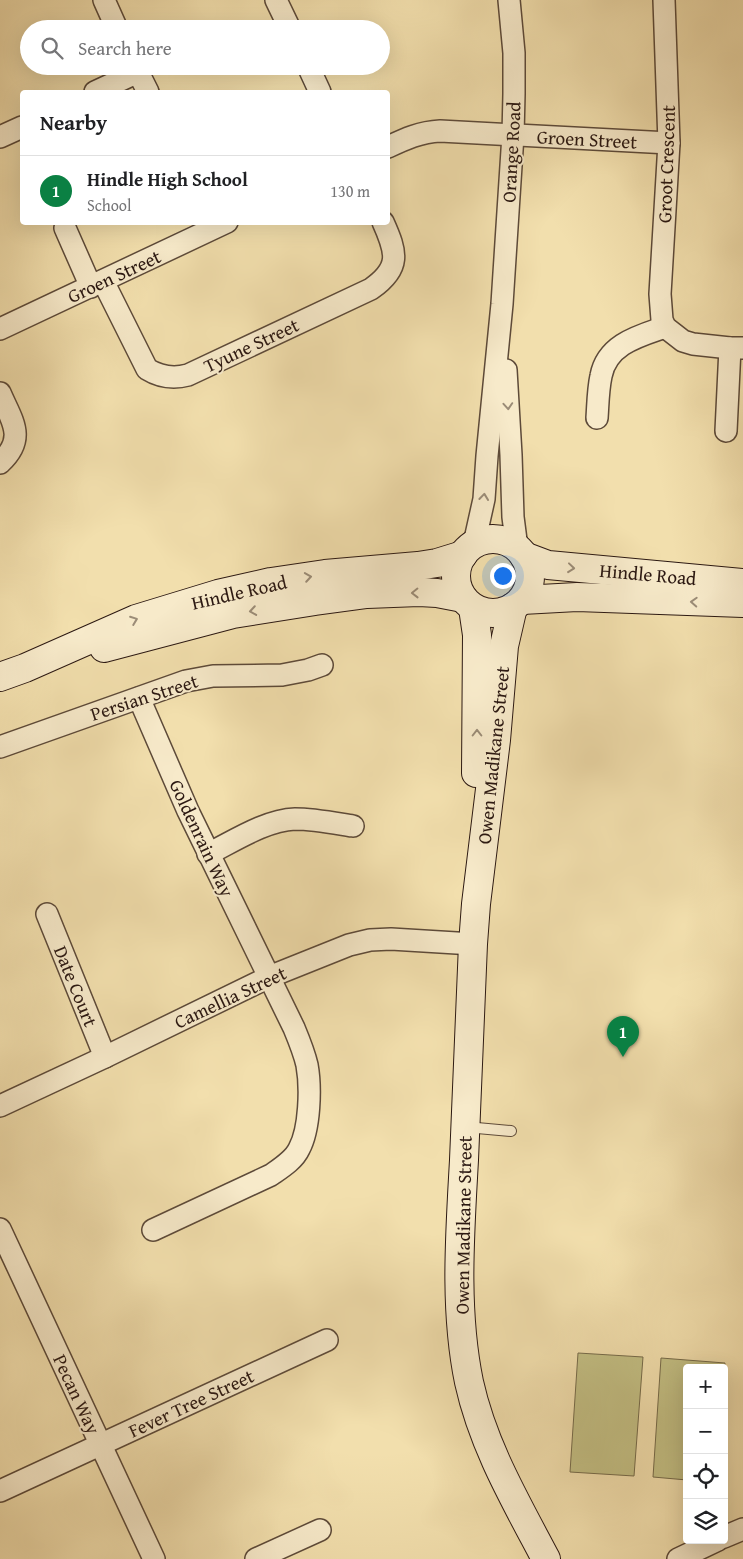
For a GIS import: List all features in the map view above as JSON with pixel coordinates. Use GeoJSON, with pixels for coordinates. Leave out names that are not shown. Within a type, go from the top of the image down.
{"type":"FeatureCollection","features":[{"type":"Feature","properties":{"kind":"main road"},"geometry":{"type":"LineString","coordinates":[[492,539],[501,540],[521,552],[528,565],[530,575],[529,585],[518,603],[508,610],[495,613],[484,612],[468,603],[458,590],[456,572],[458,563],[468,549],[483,540],[492,539]]}},
{"type":"Feature","properties":{"kind":"main road","name":"Hindle Road"},"geometry":{"type":"LineString","coordinates":[[0,677],[25,668],[136,619],[218,594],[271,582],[326,574],[437,563],[468,549]]}},
{"type":"Feature","properties":{"kind":"main road","name":"Hindle Road"},"geometry":{"type":"LineString","coordinates":[[521,552],[548,565],[743,583]]}},
{"type":"Feature","properties":{"kind":"main road","name":"Hindle Road"},"geometry":{"type":"LineString","coordinates":[[25,668],[233,614],[306,602],[367,594],[437,593],[468,603]]}},
{"type":"Feature","properties":{"kind":"main road","name":"Hindle Road"},"geometry":{"type":"LineString","coordinates":[[518,603],[578,597],[743,603]]}},
{"type":"Feature","properties":{"kind":"main road","name":"Owen Madikane Street"},"geometry":{"type":"LineString","coordinates":[[468,603],[477,635],[476,904]]}},
{"type":"Feature","properties":{"kind":"main road","name":"Owen Madikane Street"},"geometry":{"type":"LineString","coordinates":[[518,603],[504,646],[496,740],[476,904],[459,1285],[461,1324],[469,1382],[485,1435],[504,1481],[546,1559]]}},
{"type":"Feature","properties":{"kind":"street"},"geometry":{"type":"LineString","coordinates":[[104,0],[113,20]]}},
{"type":"Feature","properties":{"kind":"street"},"geometry":{"type":"LineString","coordinates":[[276,0],[286,20]]}},
{"type":"Feature","properties":{"kind":"street","name":"Orange Road"},"geometry":{"type":"LineString","coordinates":[[468,549],[484,499],[502,304],[514,94],[514,53],[509,0]]}},
{"type":"Feature","properties":{"kind":"street","name":"Groot Crescent"},"geometry":{"type":"LineString","coordinates":[[664,0],[669,143],[660,294],[661,312],[665,327]]}},
{"type":"Feature","properties":{"kind":"street"},"geometry":{"type":"LineString","coordinates":[[99,90],[126,75]]}},
{"type":"Feature","properties":{"kind":"street"},"geometry":{"type":"LineString","coordinates":[[140,75],[147,90]]}},
{"type":"Feature","properties":{"kind":"street"},"geometry":{"type":"LineString","coordinates":[[312,75],[319,90]]}},
{"type":"Feature","properties":{"kind":"street"},"geometry":{"type":"LineString","coordinates":[[0,137],[20,128]]}},
{"type":"Feature","properties":{"kind":"street","name":"Groen Street"},"geometry":{"type":"LineString","coordinates":[[390,146],[428,131],[669,143]]}},
{"type":"Feature","properties":{"kind":"street","name":"Groen Street"},"geometry":{"type":"LineString","coordinates":[[0,329],[217,225]]}},
{"type":"Feature","properties":{"kind":"street","name":"Tyune Street"},"geometry":{"type":"LineString","coordinates":[[64,228],[147,369],[154,374],[162,376],[179,377],[362,294],[382,282],[389,274],[394,259],[391,239],[384,225]]}},
{"type":"Feature","properties":{"kind":"street","name":"Orange Road"},"geometry":{"type":"LineString","coordinates":[[502,304],[513,517],[521,552]]}},
{"type":"Feature","properties":{"kind":"street"},"geometry":{"type":"LineString","coordinates":[[597,418],[601,374],[607,360],[623,344],[640,335],[665,327],[683,340],[693,344],[736,348],[726,431]]}},
{"type":"Feature","properties":{"kind":"street"},"geometry":{"type":"LineString","coordinates":[[0,393],[14,425],[16,436],[14,447],[0,463]]}},
{"type":"Feature","properties":{"kind":"street","name":"Persian Street"},"geometry":{"type":"LineString","coordinates":[[0,747],[186,681],[213,676],[282,675],[308,670],[322,664]]}},
{"type":"Feature","properties":{"kind":"street","name":"Goldenrain Way"},"geometry":{"type":"LineString","coordinates":[[139,698],[208,854],[294,1028],[307,1066],[308,1119],[305,1137],[299,1151],[271,1175],[153,1230]]}},
{"type":"Feature","properties":{"kind":"street"},"geometry":{"type":"LineString","coordinates":[[208,854],[282,820],[309,820],[353,826]]}},
{"type":"Feature","properties":{"kind":"street","name":"Date Court"},"geometry":{"type":"LineString","coordinates":[[47,914],[105,1057]]}},
{"type":"Feature","properties":{"kind":"street","name":"Camellia Street"},"geometry":{"type":"LineString","coordinates":[[0,1106],[268,977],[349,945],[370,940],[391,939],[473,944]]}},
{"type":"Feature","properties":{"kind":"street","name":"Pecan Way"},"geometry":{"type":"LineString","coordinates":[[0,1229],[154,1559]]}},
{"type":"Feature","properties":{"kind":"street","name":"Fever Tree Street"},"geometry":{"type":"LineString","coordinates":[[0,1491],[327,1340]]}},
{"type":"Feature","properties":{"kind":"street"},"geometry":{"type":"LineString","coordinates":[[728,1535],[743,1529]]}},
{"type":"Feature","properties":{"kind":"street"},"geometry":{"type":"LineString","coordinates":[[256,1559],[320,1530]]}},
{"type":"Feature","properties":{"kind":"street"},"geometry":{"type":"LineString","coordinates":[[678,1559],[710,1544]]}},
{"type":"Feature","properties":{"kind":"lane"},"geometry":{"type":"LineString","coordinates":[[465,1127],[511,1131]]}},
{"type":"Feature","properties":{"kind":"shaded area"},"geometry":{"type":"Polygon","coordinates":[[[578,1353],[643,1357],[634,1476],[570,1472],[578,1353]]]}},
{"type":"Feature","properties":{"kind":"shaded area"},"geometry":{"type":"Polygon","coordinates":[[[661,1358],[725,1363],[683,1364],[683,1480],[653,1477],[661,1358]]]}},
{"type":"Feature","properties":{"kind":"place","name":"Hindle High School"},"geometry":{"type":"Point","coordinates":[623,1057]}}]}
